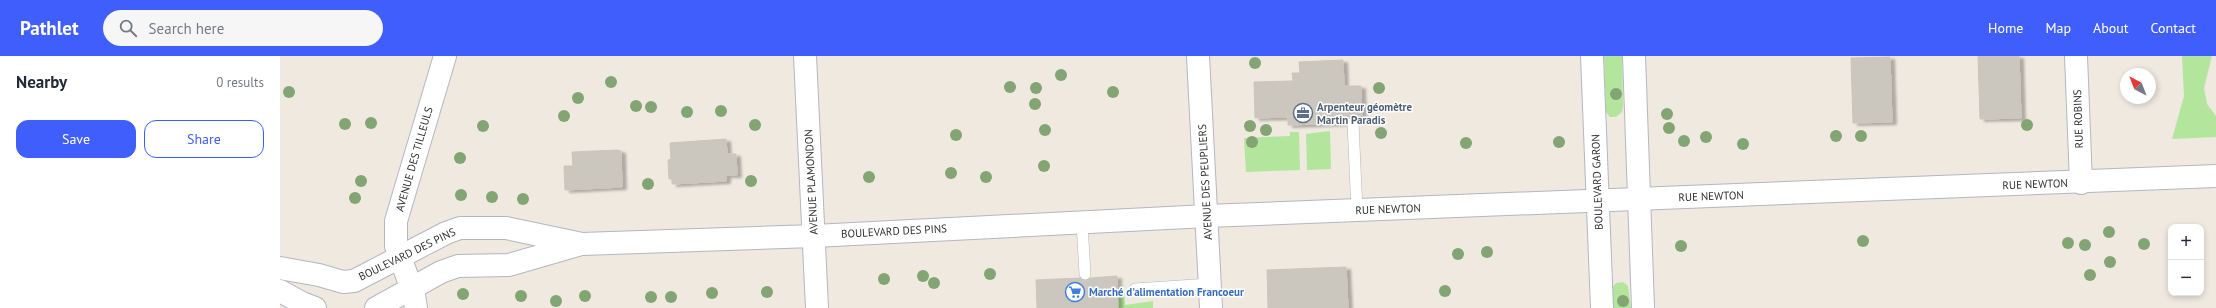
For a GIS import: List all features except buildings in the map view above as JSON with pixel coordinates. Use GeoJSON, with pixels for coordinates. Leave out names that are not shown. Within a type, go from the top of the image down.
{"type":"FeatureCollection","features":[{"type":"Feature","properties":{"kind":"street","name":"AVENUE DES TILLEULS"},"geometry":{"type":"LineString","coordinates":[[414,298],[399,257],[395,238],[398,208],[445,56]]}},
{"type":"Feature","properties":{"kind":"street","name":"AVENUE PLAMONDON"},"geometry":{"type":"LineString","coordinates":[[805,56],[817,308]]}},
{"type":"Feature","properties":{"kind":"street","name":"AVENUE DES PEUPLIERS"},"geometry":{"type":"LineString","coordinates":[[1198,56],[1211,308]]}},
{"type":"Feature","properties":{"kind":"street","name":"BOULEVARD GARON"},"geometry":{"type":"LineString","coordinates":[[1592,56],[1602,308]]}},
{"type":"Feature","properties":{"kind":"street"},"geometry":{"type":"LineString","coordinates":[[1634,56],[1643,308]]}},
{"type":"Feature","properties":{"kind":"street","name":"RUE ROBINS"},"geometry":{"type":"LineString","coordinates":[[2076,56],[2081,183]]}},
{"type":"Feature","properties":{"kind":"street","name":"RUE NEWTON"},"geometry":{"type":"LineString","coordinates":[[1207,216],[1598,201],[1639,198],[2081,183],[2216,176]]}},
{"type":"Feature","properties":{"kind":"street","name":"BOULEVARD DES PINS"},"geometry":{"type":"LineString","coordinates":[[280,268],[319,275],[343,282],[354,281],[446,233],[460,228],[506,228],[582,244],[814,236],[1207,216]]}},
{"type":"Feature","properties":{"kind":"street","name":"BOULEVARD DES PINS"},"geometry":{"type":"LineString","coordinates":[[376,308],[414,298],[441,272],[458,266],[509,265],[582,244]]}},
{"type":"Feature","properties":{"kind":"street"},"geometry":{"type":"LineString","coordinates":[[280,291],[302,304],[315,308]]}},
{"type":"Feature","properties":{"kind":"lane"},"geometry":{"type":"LineString","coordinates":[[1353,123],[1357,211]]}},
{"type":"Feature","properties":{"kind":"lane"},"geometry":{"type":"LineString","coordinates":[[1082,222],[1085,274]]}},
{"type":"Feature","properties":{"kind":"lane"},"geometry":{"type":"LineString","coordinates":[[1135,289],[1210,284]]}},
{"type":"Feature","properties":{"kind":"green space"},"geometry":{"type":"Polygon","coordinates":[[[1604,56],[1622,56],[1623,106],[1622,112],[1616,117],[1610,117],[1606,112],[1604,56]]]}},
{"type":"Feature","properties":{"kind":"green space"},"geometry":{"type":"Polygon","coordinates":[[[2182,56],[2212,56],[2204,88],[2207,104],[2216,116],[2216,137],[2172,139],[2184,96],[2182,56]]]}},
{"type":"Feature","properties":{"kind":"green space"},"geometry":{"type":"Polygon","coordinates":[[[1330,131],[1331,169],[1307,170],[1306,134],[1330,131]]]}},
{"type":"Feature","properties":{"kind":"green space"},"geometry":{"type":"Polygon","coordinates":[[[1290,132],[1299,132],[1300,170],[1246,172],[1244,138],[1290,136],[1290,132]]]}},
{"type":"Feature","properties":{"kind":"green space"},"geometry":{"type":"Polygon","coordinates":[[[1623,282],[1628,286],[1631,308],[1613,308],[1612,288],[1616,283],[1623,282]]]}},
{"type":"Feature","properties":{"kind":"green space"},"geometry":{"type":"Polygon","coordinates":[[[1117,289],[1124,289],[1125,305],[1153,301],[1153,308],[1118,308],[1117,289]]]}},
{"type":"Feature","properties":{"kind":"place","name":"Arpenteur géomètre Martin Paradis"},"geometry":{"type":"Point","coordinates":[1303,113]}},
{"type":"Feature","properties":{"kind":"place","name":"Marché d'alimentation Francoeur"},"geometry":{"type":"Point","coordinates":[1075,292]}}]}
